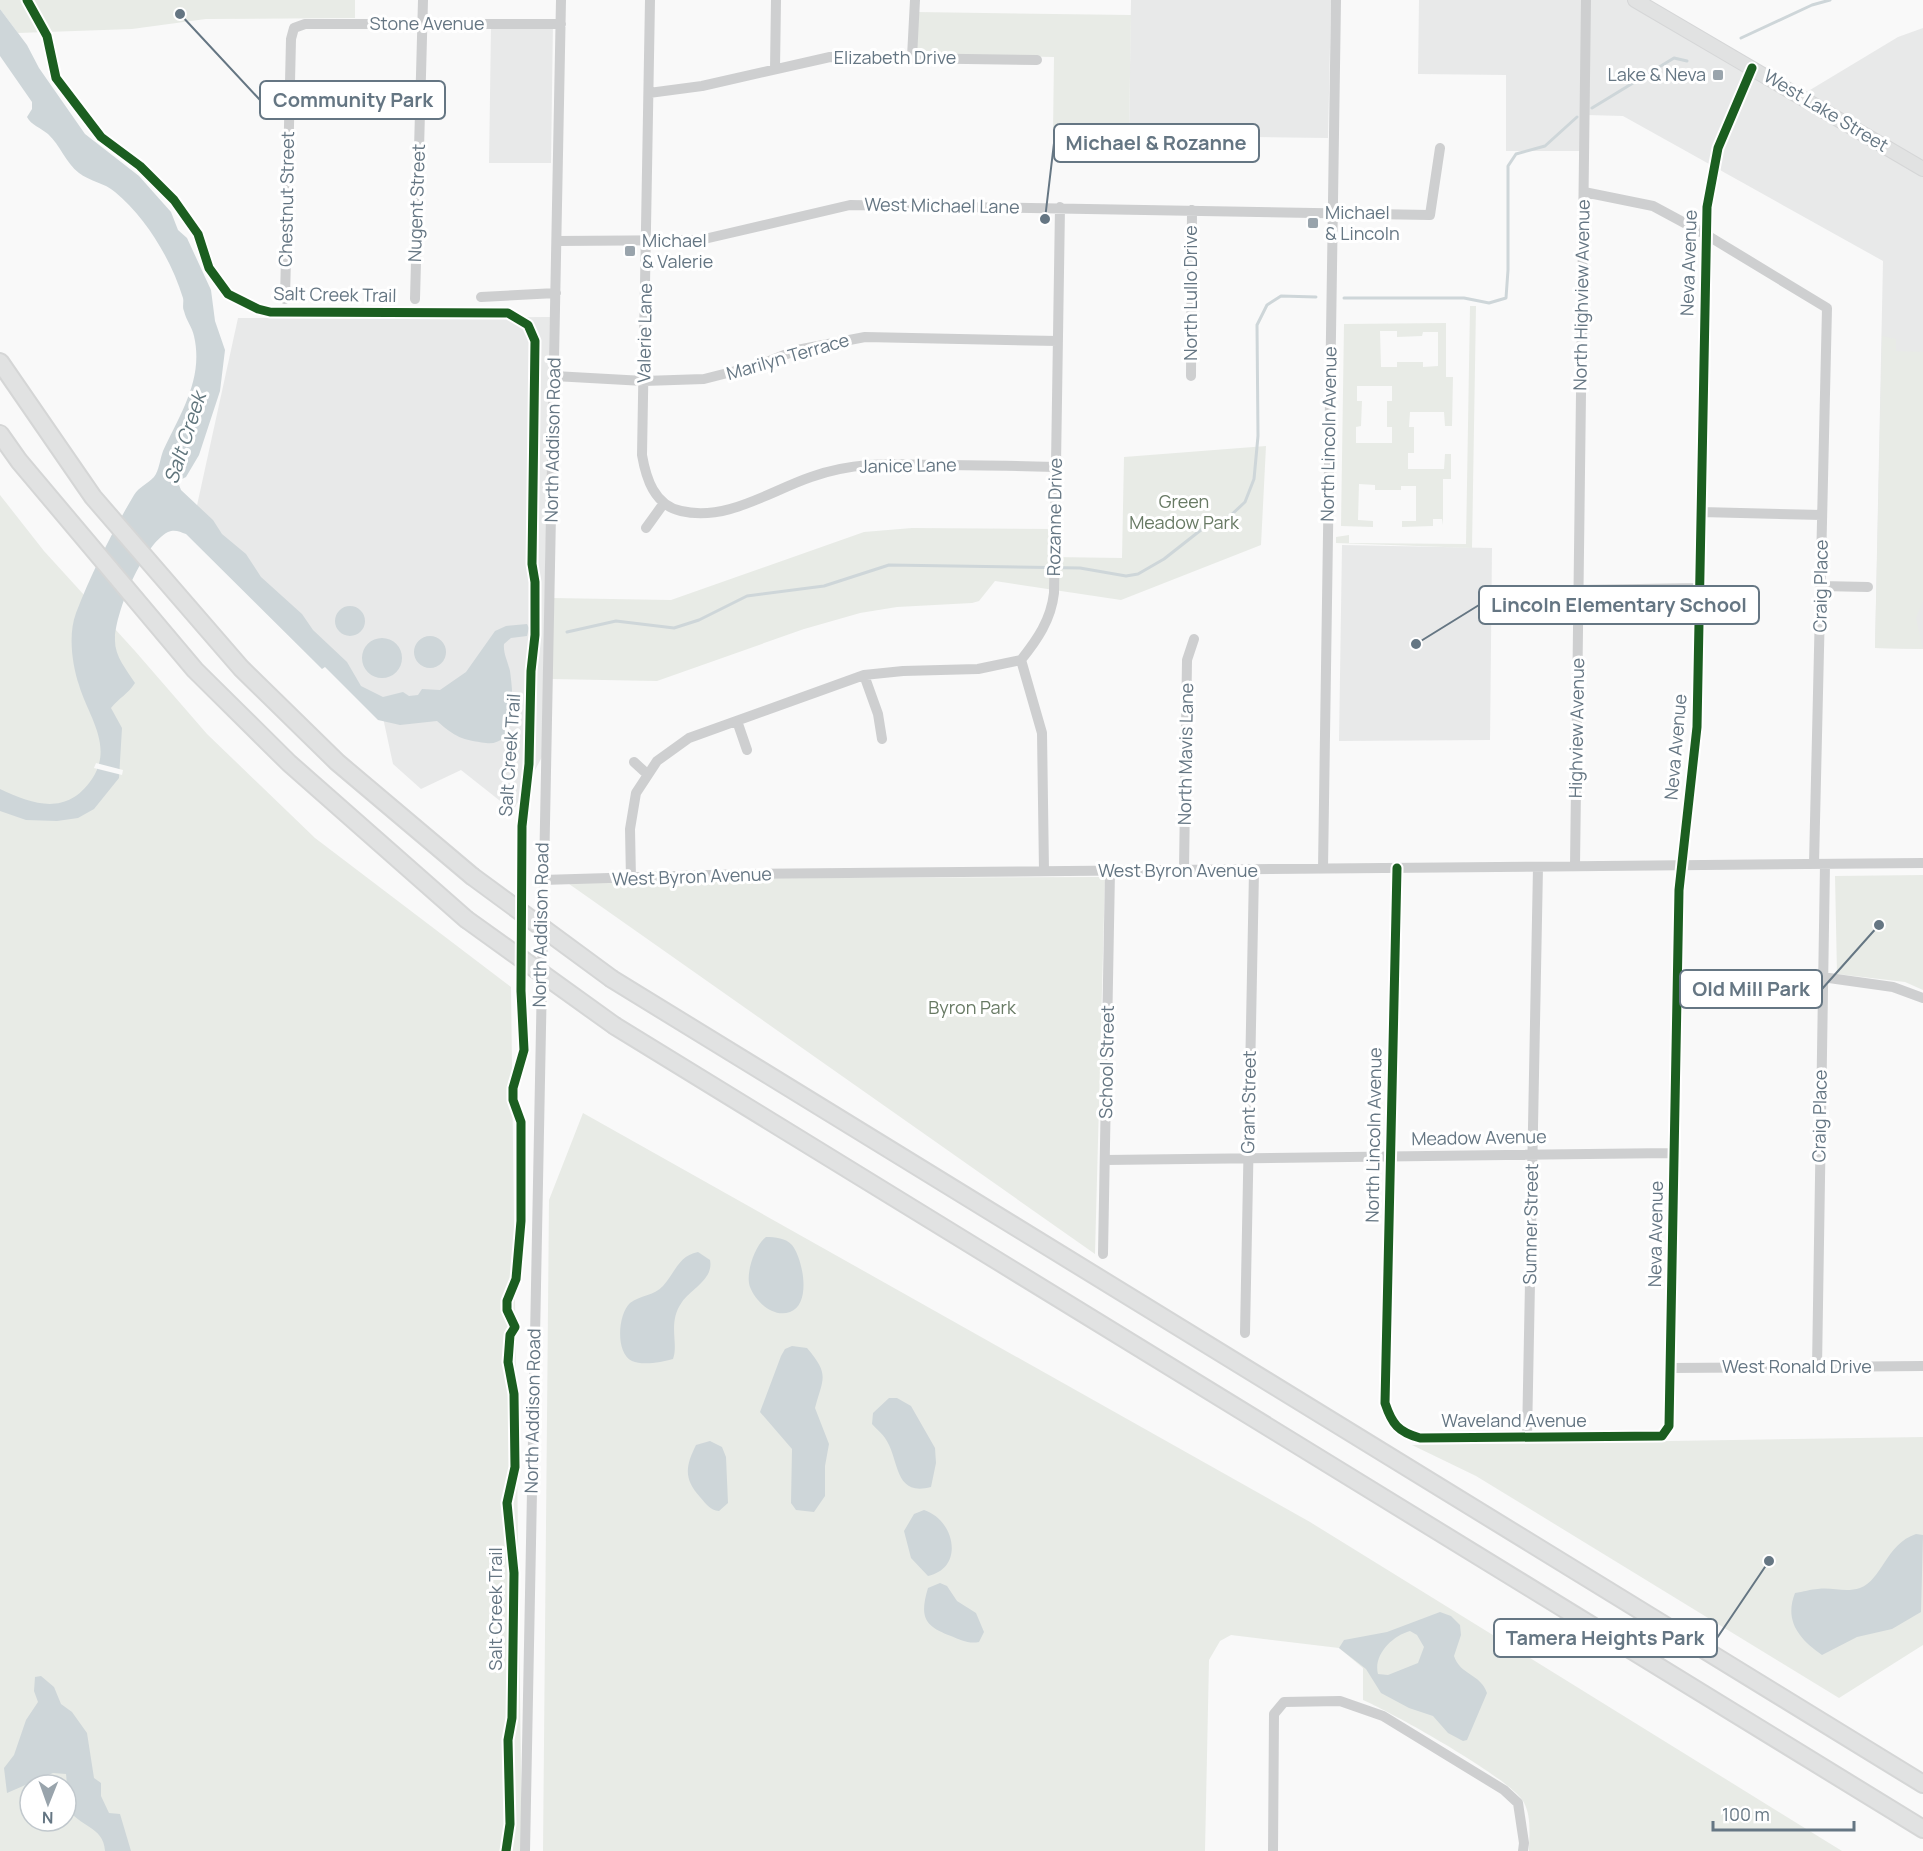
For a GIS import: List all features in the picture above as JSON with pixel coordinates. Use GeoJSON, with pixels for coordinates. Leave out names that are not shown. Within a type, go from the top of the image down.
{"type":"FeatureCollection","features":[{"type":"Feature","properties":{"kind":"highway"},"geometry":{"type":"LineString","coordinates":[[0,362],[93,497],[241,668],[337,762],[472,876],[612,979],[1923,1784]]}},
{"type":"Feature","properties":{"kind":"highway"},"geometry":{"type":"LineString","coordinates":[[0,434],[19,461],[195,670],[289,763],[466,919],[615,1026],[1923,1829]]}},
{"type":"Feature","properties":{"kind":"main road","name":"West Lake Street"},"geometry":{"type":"LineString","coordinates":[[1635,0],[1923,169]]}},
{"type":"Feature","properties":{"kind":"street","name":"Nugent Street"},"geometry":{"type":"LineString","coordinates":[[415,299],[423,0]]}},
{"type":"Feature","properties":{"kind":"street","name":"North Addison Road"},"geometry":{"type":"LineString","coordinates":[[525,1851],[542,880],[555,376],[561,0]]}},
{"type":"Feature","properties":{"kind":"street","name":"Valerie Lane"},"geometry":{"type":"LineString","coordinates":[[650,0],[642,455],[650,486],[664,503]]}},
{"type":"Feature","properties":{"kind":"street"},"geometry":{"type":"LineString","coordinates":[[775,69],[776,0]]}},
{"type":"Feature","properties":{"kind":"street"},"geometry":{"type":"LineString","coordinates":[[912,57],[915,0]]}},
{"type":"Feature","properties":{"kind":"street","name":"North Lincoln Avenue"},"geometry":{"type":"LineString","coordinates":[[1323,869],[1331,213],[1336,0]]}},
{"type":"Feature","properties":{"kind":"street","name":"North Highview Avenue"},"geometry":{"type":"LineString","coordinates":[[1578,590],[1586,0]]}},
{"type":"Feature","properties":{"kind":"street","name":"Stone Avenue"},"geometry":{"type":"LineString","coordinates":[[294,28],[305,24],[561,24]]}},
{"type":"Feature","properties":{"kind":"street","name":"Chestnut Street"},"geometry":{"type":"LineString","coordinates":[[285,299],[291,39],[294,28]]}},
{"type":"Feature","properties":{"kind":"street","name":"Elizabeth Drive"},"geometry":{"type":"LineString","coordinates":[[649,93],[702,86],[831,57],[1037,60]]}},
{"type":"Feature","properties":{"kind":"street","name":"Neva Avenue"},"geometry":{"type":"LineString","coordinates":[[1662,1436],[1669,1426],[1680,865],[1697,726],[1705,234],[1711,174],[1718,148],[1752,68]]}},
{"type":"Feature","properties":{"kind":"street","name":"West Michael Lane"},"geometry":{"type":"LineString","coordinates":[[557,241],[700,240],[850,205],[1430,215],[1440,148]]}},
{"type":"Feature","properties":{"kind":"street"},"geometry":{"type":"LineString","coordinates":[[1584,192],[1640,202],[1705,234]]}},
{"type":"Feature","properties":{"kind":"street","name":"Rozanne Drive"},"geometry":{"type":"LineString","coordinates":[[1021,660],[1048,620],[1052,606],[1060,207]]}},
{"type":"Feature","properties":{"kind":"street","name":"North Lullo Drive"},"geometry":{"type":"LineString","coordinates":[[1191,376],[1192,210]]}},
{"type":"Feature","properties":{"kind":"street","name":"Craig Place"},"geometry":{"type":"LineString","coordinates":[[1705,234],[1827,308],[1821,586],[1819,864],[1822,977],[1817,1368]]}},
{"type":"Feature","properties":{"kind":"street"},"geometry":{"type":"LineString","coordinates":[[481,297],[556,293]]}},
{"type":"Feature","properties":{"kind":"street","name":"Marilyn Terrace"},"geometry":{"type":"LineString","coordinates":[[555,376],[684,381],[723,375],[797,350],[854,338],[1058,341]]}},
{"type":"Feature","properties":{"kind":"street","name":"Janice Lane"},"geometry":{"type":"LineString","coordinates":[[664,503],[678,511],[697,514],[714,513],[812,476],[862,463],[1056,467]]}},
{"type":"Feature","properties":{"kind":"street"},"geometry":{"type":"LineString","coordinates":[[646,528],[664,503]]}},
{"type":"Feature","properties":{"kind":"street"},"geometry":{"type":"LineString","coordinates":[[1701,512],[1822,515]]}},
{"type":"Feature","properties":{"kind":"street"},"geometry":{"type":"LineString","coordinates":[[1821,586],[1868,586]]}},
{"type":"Feature","properties":{"kind":"street"},"geometry":{"type":"LineString","coordinates":[[1578,590],[1701,588]]}},
{"type":"Feature","properties":{"kind":"street","name":"Highview Avenue"},"geometry":{"type":"LineString","coordinates":[[1575,866],[1578,590]]}},
{"type":"Feature","properties":{"kind":"street","name":"North Mavis Lane"},"geometry":{"type":"LineString","coordinates":[[1184,870],[1187,660],[1194,639]]}},
{"type":"Feature","properties":{"kind":"street"},"geometry":{"type":"LineString","coordinates":[[631,879],[632,811],[636,793],[646,773],[672,749],[689,738],[864,675],[903,671],[978,669],[1021,660],[1042,733],[1044,871]]}},
{"type":"Feature","properties":{"kind":"street"},"geometry":{"type":"LineString","coordinates":[[864,675],[878,714],[882,739]]}},
{"type":"Feature","properties":{"kind":"street"},"geometry":{"type":"LineString","coordinates":[[737,721],[747,750]]}},
{"type":"Feature","properties":{"kind":"street"},"geometry":{"type":"LineString","coordinates":[[634,762],[646,773]]}},
{"type":"Feature","properties":{"kind":"street","name":"West Byron Avenue"},"geometry":{"type":"LineString","coordinates":[[542,880],[743,874],[1923,863]]}},
{"type":"Feature","properties":{"kind":"street","name":"Sumner Street"},"geometry":{"type":"LineString","coordinates":[[1527,1438],[1538,867]]}},
{"type":"Feature","properties":{"kind":"street","name":"North Lincoln Avenue"},"geometry":{"type":"LineString","coordinates":[[1385,1403],[1397,868]]}},
{"type":"Feature","properties":{"kind":"street","name":"School Street"},"geometry":{"type":"LineString","coordinates":[[1103,1254],[1110,871]]}},
{"type":"Feature","properties":{"kind":"street","name":"Grant Street"},"geometry":{"type":"LineString","coordinates":[[1245,1333],[1254,871]]}},
{"type":"Feature","properties":{"kind":"street"},"geometry":{"type":"LineString","coordinates":[[1822,977],[1893,987],[1923,998]]}},
{"type":"Feature","properties":{"kind":"street","name":"Meadow Avenue"},"geometry":{"type":"LineString","coordinates":[[1105,1160],[1673,1153]]}},
{"type":"Feature","properties":{"kind":"street","name":"West Ronald Drive"},"geometry":{"type":"LineString","coordinates":[[1670,1368],[1923,1366]]}},
{"type":"Feature","properties":{"kind":"street","name":"Waveland Avenue"},"geometry":{"type":"LineString","coordinates":[[1385,1403],[1392,1423],[1402,1433],[1420,1438],[1662,1436]]}},
{"type":"Feature","properties":{"kind":"street"},"geometry":{"type":"LineString","coordinates":[[1273,1851],[1274,1714],[1284,1702],[1340,1701],[1383,1716],[1494,1784],[1518,1803],[1524,1843],[1523,1851]]}},
{"type":"Feature","properties":{"kind":"shaded area"},"geometry":{"type":"Polygon","coordinates":[[[1131,0],[1331,0],[1328,138],[1129,135],[1131,0]]]}},
{"type":"Feature","properties":{"kind":"shaded area"},"geometry":{"type":"Polygon","coordinates":[[[1419,0],[1583,0],[1580,151],[1506,151],[1506,75],[1418,74],[1419,0]]]}},
{"type":"Feature","properties":{"kind":"shaded area"},"geometry":{"type":"Polygon","coordinates":[[[1589,0],[1630,0],[1923,173],[1923,649],[1875,648],[1883,261],[1623,116],[1587,115],[1589,0]]]}},
{"type":"Feature","properties":{"kind":"shaded area"},"geometry":{"type":"Polygon","coordinates":[[[553,21],[551,163],[489,163],[491,27],[553,21]]]}},
{"type":"Feature","properties":{"kind":"shaded area"},"geometry":{"type":"Polygon","coordinates":[[[1923,28],[1923,163],[1805,93],[1898,37],[1923,28]]]}},
{"type":"Feature","properties":{"kind":"shaded area"},"geometry":{"type":"Polygon","coordinates":[[[550,317],[542,757],[513,811],[461,770],[421,789],[393,764],[382,713],[196,510],[238,318],[550,317]]]}},
{"type":"Feature","properties":{"kind":"shaded area"},"geometry":{"type":"Polygon","coordinates":[[[1342,545],[1492,548],[1490,740],[1339,741],[1342,545]]]}},
{"type":"Feature","properties":{"kind":"green space"},"geometry":{"type":"Polygon","coordinates":[[[0,0],[355,0],[355,18],[206,19],[132,29],[18,33],[0,9],[0,0]]]}},
{"type":"Feature","properties":{"kind":"green space"},"geometry":{"type":"Polygon","coordinates":[[[917,12],[1131,15],[1129,135],[1053,133],[1054,57],[914,54],[917,12]]]}},
{"type":"Feature","properties":{"kind":"green space"},"geometry":{"type":"Polygon","coordinates":[[[1470,306],[1476,306],[1472,548],[1336,543],[1336,537],[1349,535],[1349,543],[1466,544],[1470,306]]]}},
{"type":"Feature","properties":{"kind":"green space"},"geometry":{"type":"Polygon","coordinates":[[[1446,323],[1446,377],[1453,377],[1452,426],[1445,426],[1444,412],[1410,412],[1409,427],[1414,427],[1414,453],[1408,453],[1408,469],[1444,469],[1445,454],[1451,454],[1451,479],[1443,479],[1443,525],[1442,519],[1433,519],[1433,526],[1402,527],[1402,521],[1416,521],[1416,486],[1401,486],[1401,490],[1375,490],[1375,485],[1359,484],[1358,520],[1373,521],[1373,527],[1341,526],[1344,324],[1446,323]],[[1380,331],[1381,367],[1397,367],[1397,362],[1423,362],[1423,367],[1438,366],[1438,332],[1423,332],[1422,336],[1397,337],[1397,331],[1380,331]],[[1357,386],[1357,401],[1362,401],[1361,426],[1356,427],[1356,443],[1392,443],[1392,427],[1387,427],[1387,401],[1392,401],[1392,386],[1357,386]]]}},
{"type":"Feature","properties":{"kind":"green space"},"geometry":{"type":"Polygon","coordinates":[[[1882,336],[1896,339],[1896,351],[1923,352],[1923,601],[1916,618],[1923,649],[1875,648],[1882,336]]]}},
{"type":"Feature","properties":{"kind":"green space","name":"Green Meadow Park"},"geometry":{"type":"Polygon","coordinates":[[[1266,446],[1261,545],[1121,600],[995,581],[979,601],[897,607],[860,613],[804,629],[657,681],[550,679],[552,598],[671,600],[864,532],[912,528],[1053,529],[1052,557],[1122,558],[1124,457],[1266,446]]]}},
{"type":"Feature","properties":{"kind":"green space"},"geometry":{"type":"Polygon","coordinates":[[[0,495],[44,551],[207,734],[315,838],[511,987],[522,1851],[0,1851],[0,495]]]}},
{"type":"Feature","properties":{"kind":"green space"},"geometry":{"type":"Polygon","coordinates":[[[1923,875],[1923,990],[1905,982],[1837,974],[1835,876],[1923,875]]]}},
{"type":"Feature","properties":{"kind":"green space","name":"Byron Park"},"geometry":{"type":"Polygon","coordinates":[[[1105,877],[1095,1254],[562,879],[1105,877]]]}},
{"type":"Feature","properties":{"kind":"green space"},"geometry":{"type":"Polygon","coordinates":[[[583,1113],[1310,1522],[1842,1851],[1529,1851],[1528,1813],[1523,1801],[1513,1790],[1449,1746],[1363,1700],[1363,1668],[1339,1648],[1231,1635],[1220,1641],[1209,1660],[1205,1851],[543,1851],[549,1200],[583,1113]]]}},
{"type":"Feature","properties":{"kind":"green space"},"geometry":{"type":"Polygon","coordinates":[[[1923,1437],[1923,1645],[1839,1698],[1476,1476],[1412,1445],[1923,1437]]]}},
{"type":"Feature","properties":{"kind":"water","name":"Salt Creek"},"geometry":{"type":"Polygon","coordinates":[[[0,9],[27,45],[39,68],[85,134],[139,176],[171,212],[178,230],[187,238],[211,290],[215,321],[225,350],[220,391],[199,455],[186,477],[182,479],[179,485],[181,490],[213,520],[222,534],[246,554],[261,577],[302,614],[313,630],[347,662],[361,686],[383,697],[403,692],[409,696],[418,695],[422,689],[440,690],[466,672],[495,631],[506,626],[527,624],[529,628],[527,636],[511,638],[504,644],[510,671],[512,717],[504,737],[497,742],[486,743],[465,739],[449,731],[437,721],[400,725],[378,720],[325,667],[322,669],[186,534],[173,531],[159,539],[149,550],[132,580],[120,612],[115,638],[116,651],[135,683],[111,708],[122,728],[119,778],[94,809],[78,818],[57,821],[26,820],[0,811],[0,789],[37,803],[61,803],[82,791],[98,767],[101,755],[100,743],[74,668],[72,630],[74,621],[95,568],[126,509],[136,492],[157,472],[163,451],[189,396],[196,367],[196,352],[194,336],[183,309],[183,298],[178,283],[147,227],[115,192],[74,169],[52,138],[27,117],[32,109],[32,102],[0,56],[0,9]]]}},
{"type":"Feature","properties":{"kind":"water"},"geometry":{"type":"Polygon","coordinates":[[[350,606],[361,610],[365,621],[361,632],[350,636],[339,632],[335,621],[339,610],[350,606]]]}},
{"type":"Feature","properties":{"kind":"water"},"geometry":{"type":"Polygon","coordinates":[[[430,636],[441,641],[446,652],[441,663],[430,668],[419,663],[414,652],[419,641],[430,636]]]}},
{"type":"Feature","properties":{"kind":"water"},"geometry":{"type":"Polygon","coordinates":[[[382,638],[390,639],[396,644],[401,650],[401,666],[396,672],[390,677],[382,678],[374,677],[368,672],[363,666],[362,658],[363,650],[368,644],[374,639],[382,638]]]}},
{"type":"Feature","properties":{"kind":"water"},"geometry":{"type":"Polygon","coordinates":[[[766,1237],[780,1238],[790,1243],[799,1260],[803,1291],[797,1307],[790,1312],[771,1311],[756,1298],[750,1287],[749,1275],[752,1260],[758,1246],[766,1237]]]}},
{"type":"Feature","properties":{"kind":"water"},"geometry":{"type":"Polygon","coordinates":[[[698,1252],[710,1260],[709,1273],[686,1297],[678,1310],[674,1325],[673,1359],[647,1363],[632,1361],[627,1357],[621,1342],[621,1324],[626,1308],[634,1300],[659,1289],[681,1261],[698,1252]]]}},
{"type":"Feature","properties":{"kind":"water"},"geometry":{"type":"Polygon","coordinates":[[[792,1346],[807,1348],[819,1365],[823,1377],[815,1408],[829,1444],[825,1466],[825,1496],[814,1512],[796,1510],[791,1503],[792,1449],[760,1412],[781,1356],[785,1349],[792,1346]]]}},
{"type":"Feature","properties":{"kind":"water"},"geometry":{"type":"Polygon","coordinates":[[[889,1398],[897,1398],[911,1406],[935,1448],[936,1463],[931,1487],[919,1489],[910,1487],[904,1481],[884,1436],[872,1424],[873,1413],[889,1398]]]}},
{"type":"Feature","properties":{"kind":"water"},"geometry":{"type":"Polygon","coordinates":[[[710,1441],[722,1447],[726,1457],[728,1503],[719,1511],[711,1508],[700,1497],[691,1484],[688,1472],[696,1445],[710,1441]]]}},
{"type":"Feature","properties":{"kind":"water"},"geometry":{"type":"Polygon","coordinates":[[[924,1510],[935,1515],[943,1523],[952,1544],[947,1564],[940,1571],[928,1576],[911,1558],[904,1531],[914,1514],[924,1510]]]}},
{"type":"Feature","properties":{"kind":"water"},"geometry":{"type":"Polygon","coordinates":[[[1916,1534],[1923,1535],[1921,1612],[1892,1629],[1857,1637],[1822,1655],[1800,1636],[1791,1612],[1795,1593],[1815,1589],[1860,1588],[1874,1578],[1898,1546],[1916,1534]]]}},
{"type":"Feature","properties":{"kind":"water"},"geometry":{"type":"Polygon","coordinates":[[[940,1583],[947,1586],[957,1601],[976,1613],[984,1632],[979,1642],[965,1641],[942,1632],[926,1620],[924,1607],[928,1588],[940,1583]]]}},
{"type":"Feature","properties":{"kind":"water"},"geometry":{"type":"Polygon","coordinates":[[[1440,1612],[1451,1616],[1460,1625],[1461,1635],[1454,1656],[1461,1667],[1480,1682],[1487,1693],[1467,1740],[1463,1741],[1448,1733],[1433,1716],[1409,1708],[1381,1693],[1366,1669],[1339,1648],[1344,1640],[1387,1632],[1440,1612]],[[1410,1631],[1397,1637],[1385,1647],[1378,1660],[1378,1674],[1388,1675],[1418,1663],[1424,1647],[1417,1635],[1410,1631]]]}},
{"type":"Feature","properties":{"kind":"water"},"geometry":{"type":"Polygon","coordinates":[[[41,1676],[54,1687],[61,1704],[72,1712],[87,1733],[94,1778],[101,1783],[101,1796],[109,1813],[120,1814],[131,1851],[105,1851],[100,1836],[78,1820],[78,1773],[18,1773],[18,1788],[7,1793],[4,1768],[14,1755],[26,1720],[38,1702],[34,1691],[35,1677],[41,1676]]]}},
{"type":"Feature","properties":{"kind":"pier"},"geometry":{"type":"Polygon","coordinates":[[[96,763],[123,770],[122,775],[94,768],[96,763]]]}},
{"type":"Feature","properties":{"kind":"waterway"},"geometry":{"type":"LineString","coordinates":[[1741,38],[1812,5],[1830,0]]}},
{"type":"Feature","properties":{"kind":"waterway"},"geometry":{"type":"LineString","coordinates":[[1592,108],[1674,58],[1687,61]]}},
{"type":"Feature","properties":{"kind":"waterway"},"geometry":{"type":"LineString","coordinates":[[1344,298],[1464,298],[1489,303],[1506,298],[1508,166],[1516,154],[1545,146],[1577,117]]}},
{"type":"Feature","properties":{"kind":"waterway"},"geometry":{"type":"LineString","coordinates":[[567,632],[616,621],[674,628],[699,620],[747,596],[824,586],[889,565],[1080,568],[1126,576],[1138,574],[1164,559],[1206,526],[1229,517],[1245,502],[1254,479],[1258,436],[1257,325],[1267,305],[1281,296],[1316,297]]}},
{"type":"Feature","properties":{"kind":"cycle path","name":"Salt Creek Trail"},"geometry":{"type":"LineString","coordinates":[[27,0],[47,36],[56,78],[101,137],[140,166],[174,200],[198,234],[209,268],[228,294],[258,309],[270,312],[508,313],[528,325],[535,341],[532,564],[535,582],[535,635],[531,671],[529,764],[522,826],[521,991],[524,1050],[513,1088],[513,1100],[521,1122],[521,1221],[516,1279],[507,1301],[507,1310],[515,1327],[510,1335],[508,1362],[514,1394],[515,1467],[507,1503],[514,1573],[512,1718],[508,1740],[510,1824],[506,1851]]}},
{"type":"Feature","properties":{"kind":"cycle path"},"geometry":{"type":"LineString","coordinates":[[1397,868],[1385,1403],[1390,1416],[1401,1430],[1420,1438],[1662,1436],[1669,1426],[1679,890],[1697,727],[1707,207],[1718,148],[1752,68]]}},
{"type":"Feature","properties":{"kind":"place","name":"Community Park"},"geometry":{"type":"Point","coordinates":[180,14]}},
{"type":"Feature","properties":{"kind":"place","name":"Lake & Neva"},"geometry":{"type":"Point","coordinates":[1718,75]}},
{"type":"Feature","properties":{"kind":"place","name":"Michael & Rozanne"},"geometry":{"type":"Point","coordinates":[1045,219]}},
{"type":"Feature","properties":{"kind":"place","name":"Michael & Lincoln"},"geometry":{"type":"Point","coordinates":[1313,223]}},
{"type":"Feature","properties":{"kind":"place","name":"Michael & Valerie"},"geometry":{"type":"Point","coordinates":[630,251]}},
{"type":"Feature","properties":{"kind":"place","name":"Lincoln Elementary School"},"geometry":{"type":"Point","coordinates":[1416,644]}},
{"type":"Feature","properties":{"kind":"place","name":"Old Mill Park"},"geometry":{"type":"Point","coordinates":[1879,925]}},
{"type":"Feature","properties":{"kind":"place","name":"Tamera Heights Park"},"geometry":{"type":"Point","coordinates":[1769,1561]}}]}
